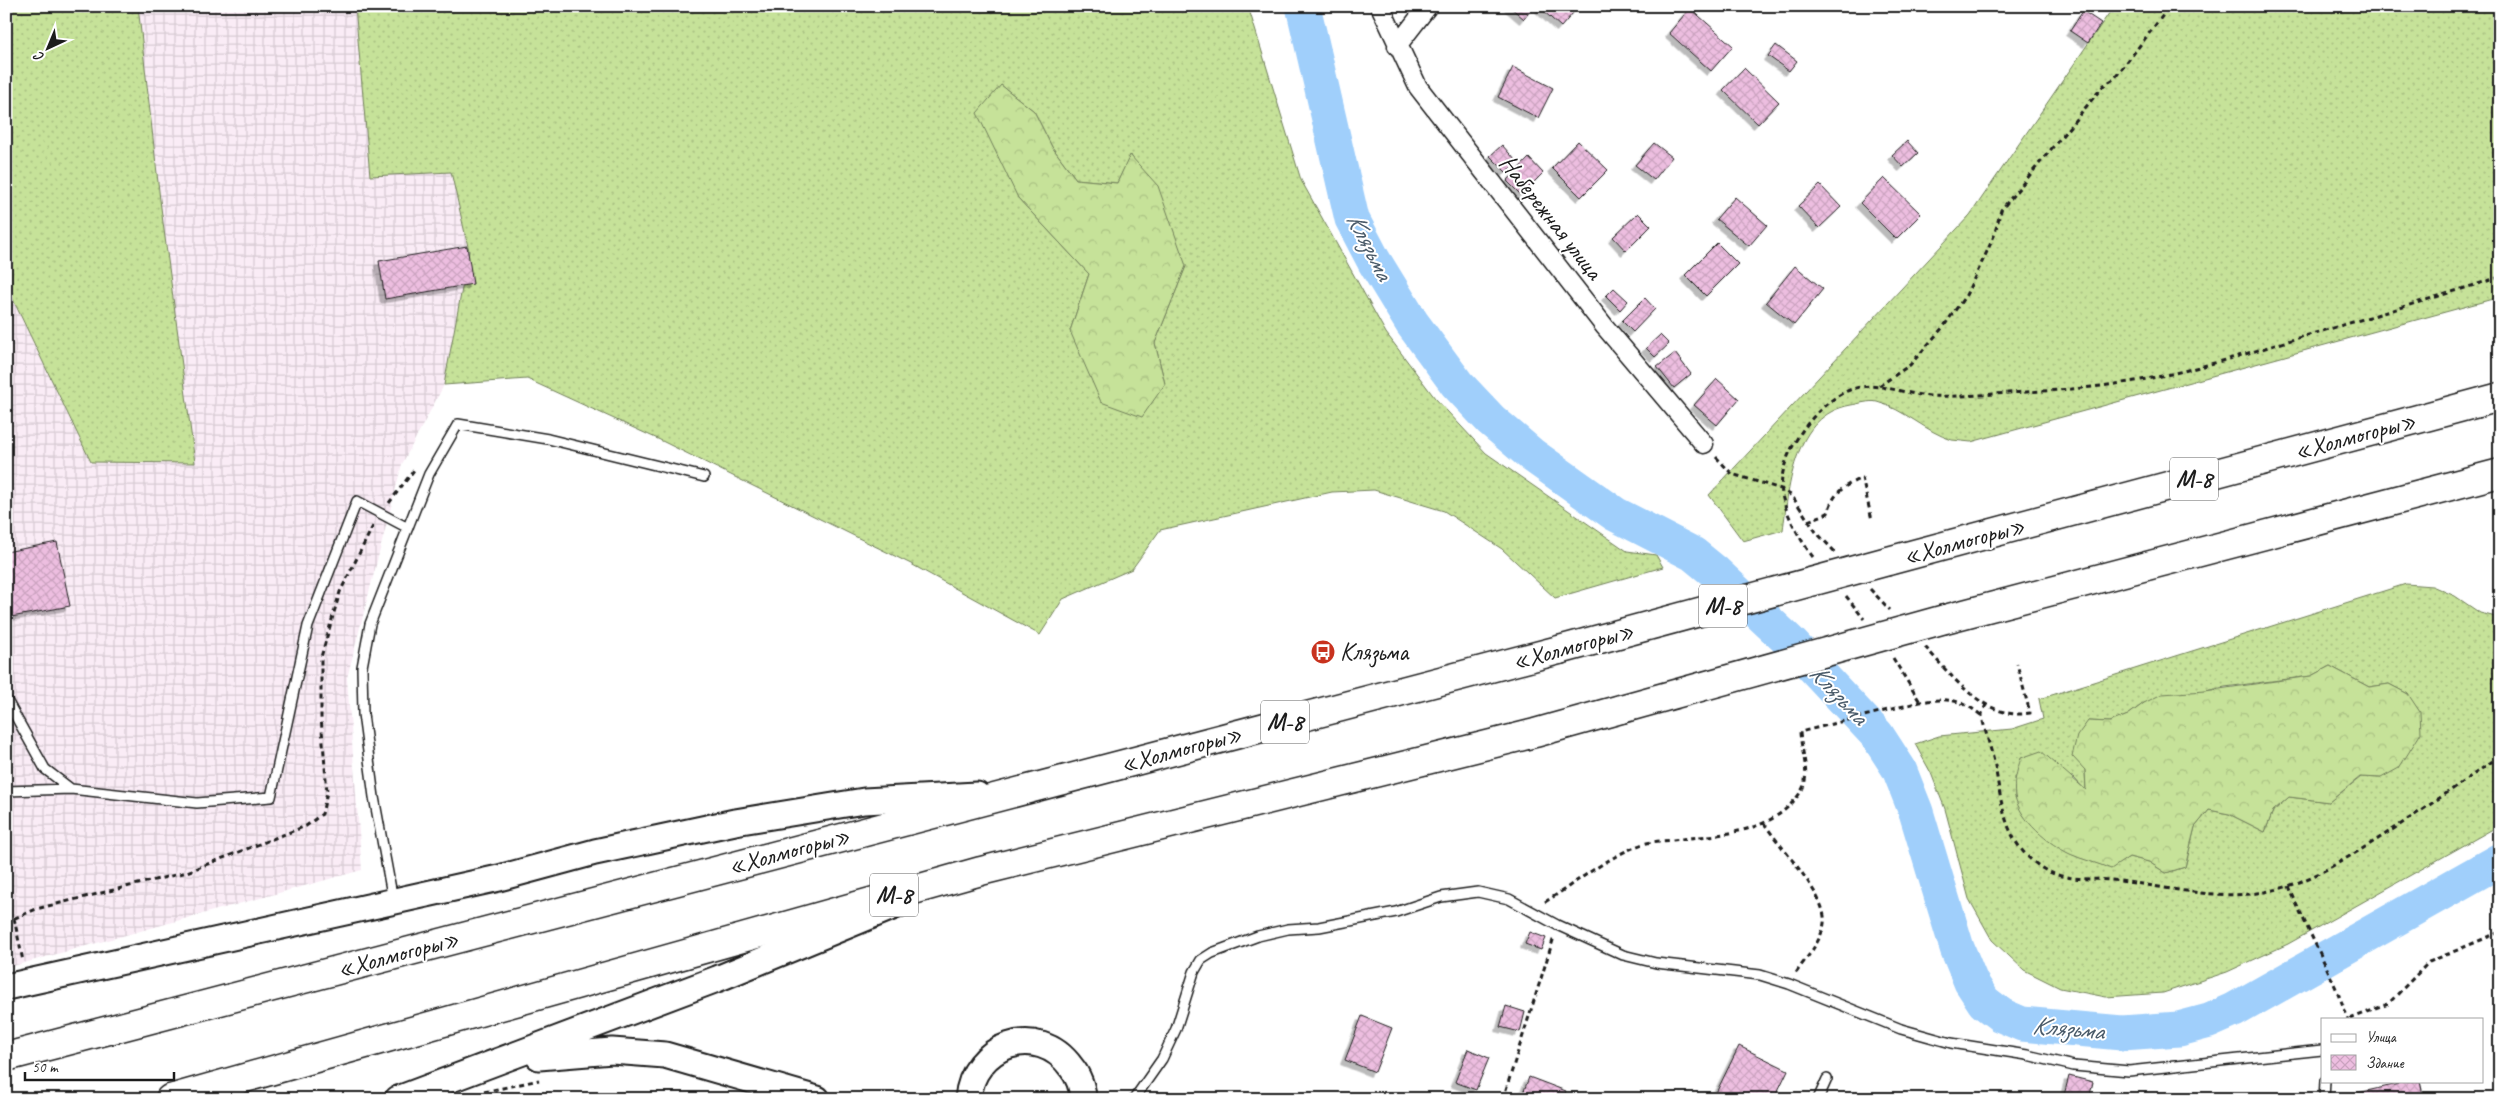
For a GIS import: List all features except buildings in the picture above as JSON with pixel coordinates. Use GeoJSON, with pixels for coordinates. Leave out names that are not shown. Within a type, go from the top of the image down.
{"type":"FeatureCollection","features":[{"type":"Feature","properties":{"kind":"highway","name":"«Холмогоры»"},"geometry":{"type":"LineString","coordinates":[[11,1056],[1559,650],[2500,397]]}},
{"type":"Feature","properties":{"kind":"highway","name":"М-8"},"geometry":{"type":"LineString","coordinates":[[170,1099],[981,871],[1535,733],[1944,619],[2500,473]]}},
{"type":"Feature","properties":{"kind":"main road"},"geometry":{"type":"LineString","coordinates":[[6,987],[499,878],[595,852],[735,822],[864,801],[1012,793]]}},
{"type":"Feature","properties":{"kind":"main road"},"geometry":{"type":"LineString","coordinates":[[398,1099],[502,1062],[717,979],[981,871]]}},
{"type":"Feature","properties":{"kind":"main road"},"geometry":{"type":"LineString","coordinates":[[968,1099],[969,1086],[979,1064],[996,1050],[1013,1044],[1036,1043],[1057,1052],[1068,1062],[1077,1074],[1082,1099]]}},
{"type":"Feature","properties":{"kind":"main road"},"geometry":{"type":"LineString","coordinates":[[502,1062],[612,1051],[665,1055],[817,1099]]}},
{"type":"Feature","properties":{"kind":"street","name":"Набережная улица"},"geometry":{"type":"LineString","coordinates":[[1380,6],[1397,46],[1418,87],[1599,319],[1704,444]]}},
{"type":"Feature","properties":{"kind":"street"},"geometry":{"type":"LineString","coordinates":[[1397,46],[1428,6]]}},
{"type":"Feature","properties":{"kind":"lane"},"geometry":{"type":"LineString","coordinates":[[393,900],[374,797],[363,714],[362,666],[370,624],[429,474],[458,424],[548,438],[704,477]]}},
{"type":"Feature","properties":{"kind":"lane"},"geometry":{"type":"LineString","coordinates":[[6,791],[72,789],[197,803],[271,797],[308,626],[357,501],[408,528]]}},
{"type":"Feature","properties":{"kind":"lane"},"geometry":{"type":"LineString","coordinates":[[6,699],[44,770],[72,789]]}},
{"type":"Feature","properties":{"kind":"lane"},"geometry":{"type":"LineString","coordinates":[[1134,1099],[1146,1084],[1169,1044],[1194,972],[1202,960],[1212,953],[1273,932],[1319,927],[1396,912],[1450,896],[1478,892],[1509,899],[1558,925],[1623,955],[1656,963],[1760,975],[1789,984],[1901,1029],[1951,1043],[2027,1054],[2074,1066],[2129,1071],[2321,1050]]}},
{"type":"Feature","properties":{"kind":"lane"},"geometry":{"type":"LineString","coordinates":[[1818,1099],[1827,1079]]}},
{"type":"Feature","properties":{"kind":"lane"},"geometry":{"type":"LineString","coordinates":[[2324,1099],[2325,1082]]}},
{"type":"Feature","properties":{"kind":"path"},"geometry":{"type":"LineString","coordinates":[[1879,386],[1910,365],[1944,326],[1966,295],[1996,229],[2001,210],[2104,85],[2114,80],[2170,6]]}},
{"type":"Feature","properties":{"kind":"path"},"geometry":{"type":"LineString","coordinates":[[1704,444],[1732,474],[1782,488],[1793,442],[1816,412],[1846,391],[1862,386],[1879,386],[1929,396],[2066,390],[2124,383],[2236,356],[2414,305],[2500,277]]}},
{"type":"Feature","properties":{"kind":"path"},"geometry":{"type":"LineString","coordinates":[[1808,522],[1828,514],[1832,499],[1839,490],[1862,478],[1872,520]]}},
{"type":"Feature","properties":{"kind":"path"},"geometry":{"type":"LineString","coordinates":[[2017,664],[2030,713]]}},
{"type":"Feature","properties":{"kind":"path"},"geometry":{"type":"LineString","coordinates":[[1532,911],[1581,877],[1619,855],[1645,844],[1740,831],[1764,823],[1780,814],[1792,803],[1804,786],[1806,770],[1801,751],[1800,732],[1920,702],[1955,700],[1971,707],[1982,716]]}},
{"type":"Feature","properties":{"kind":"path"},"geometry":{"type":"LineString","coordinates":[[1986,704],[1982,716],[1995,762],[2003,817],[2025,853],[2039,866],[2052,874],[2202,893],[2234,895],[2265,892],[2289,886],[2332,866],[2372,843],[2424,810],[2500,756]]}},
{"type":"Feature","properties":{"kind":"path"},"geometry":{"type":"LineString","coordinates":[[1764,823],[1816,895],[1823,910],[1824,924],[1818,938],[1789,984]]}},
{"type":"Feature","properties":{"kind":"path"},"geometry":{"type":"LineString","coordinates":[[2289,886],[2301,918],[2339,993],[2349,1018]]}},
{"type":"Feature","properties":{"kind":"path"},"geometry":{"type":"LineString","coordinates":[[14,918],[24,964]]}},
{"type":"Feature","properties":{"kind":"path"},"geometry":{"type":"LineString","coordinates":[[1503,1099],[1558,925]]}},
{"type":"Feature","properties":{"kind":"path"},"geometry":{"type":"LineString","coordinates":[[2352,1018],[2388,1004],[2430,962],[2500,932]]}},
{"type":"Feature","properties":{"kind":"path"},"geometry":{"type":"LineString","coordinates":[[475,1094],[548,1078]]}},
{"type":"Feature","properties":{"kind":"shaded area"},"geometry":{"type":"Polygon","coordinates":[[[138,6],[355,6],[370,176],[451,172],[469,251],[444,385],[402,464],[347,678],[362,870],[6,968],[6,285],[91,462],[160,200],[138,6]]]}},
{"type":"Feature","properties":{"kind":"green space"},"geometry":{"type":"Polygon","coordinates":[[[6,6],[138,6],[160,200],[195,463],[91,462],[6,285],[6,6]]]}},
{"type":"Feature","properties":{"kind":"green space"},"geometry":{"type":"Polygon","coordinates":[[[355,6],[1248,6],[1301,180],[1386,333],[1435,398],[1486,453],[1627,551],[1656,555],[1663,567],[1555,598],[1502,549],[1444,511],[1374,490],[1332,492],[1160,530],[1132,569],[1063,599],[1040,635],[911,564],[660,440],[527,379],[444,385],[469,251],[451,172],[370,176],[355,6]],[[1001,85],[1018,198],[1089,274],[1070,331],[1165,384],[1155,343],[1186,266],[1131,155],[1117,183],[1076,179],[1052,147],[1034,111],[1001,85]]]}},
{"type":"Feature","properties":{"kind":"green space"},"geometry":{"type":"Polygon","coordinates":[[[2114,6],[2500,6],[2500,297],[1971,442],[1952,440],[1942,436],[1887,405],[1877,402],[1851,405],[1832,411],[1817,422],[1806,437],[1798,454],[1788,493],[1783,530],[1743,541],[1709,495],[1970,215],[2114,6]]]}},
{"type":"Feature","properties":{"kind":"green space"},"geometry":{"type":"Polygon","coordinates":[[[1001,85],[1034,111],[1052,147],[1076,179],[1117,183],[1130,155],[1158,186],[1186,266],[1155,343],[1165,384],[1142,417],[1101,402],[1070,331],[1089,274],[1018,198],[977,113],[1001,85]]]}},
{"type":"Feature","properties":{"kind":"green space"},"geometry":{"type":"Polygon","coordinates":[[[2406,584],[2432,586],[2455,596],[2480,613],[2500,618],[2500,825],[2288,944],[2227,972],[2163,993],[2106,997],[2060,988],[2024,970],[1992,940],[1969,899],[1945,809],[1931,773],[1915,744],[1939,736],[2012,729],[2043,719],[2039,699],[2406,584]],[[2330,666],[2311,676],[2225,687],[2144,703],[2128,715],[2110,722],[2088,721],[2085,770],[2086,791],[2073,777],[2015,777],[2015,797],[2024,816],[2073,855],[2111,868],[2129,857],[2149,862],[2166,873],[2185,867],[2195,827],[2209,810],[2229,814],[2265,832],[2273,811],[2289,797],[2329,802],[2361,777],[2381,778],[2408,694],[2389,684],[2369,687],[2330,666]]]}},
{"type":"Feature","properties":{"kind":"green space"},"geometry":{"type":"Polygon","coordinates":[[[2330,666],[2369,687],[2389,684],[2408,694],[2420,712],[2421,733],[2399,768],[2381,778],[2360,777],[2329,802],[2289,797],[2273,811],[2265,832],[2229,814],[2209,810],[2195,827],[2185,867],[2166,873],[2149,862],[2129,857],[2111,869],[2070,854],[2053,844],[2036,831],[2018,805],[2015,796],[2015,786],[2021,758],[2041,751],[2086,790],[2085,770],[2072,756],[2077,736],[2088,721],[2110,722],[2128,715],[2144,703],[2162,694],[2205,691],[2311,676],[2330,666]]]}},
{"type":"Feature","properties":{"kind":"waterway","name":"Клязьма"},"geometry":{"type":"LineString","coordinates":[[1303,6],[1352,219],[1374,261],[1412,323],[1457,384],[1491,420],[1532,455],[1615,514],[1693,554],[1790,642],[1877,735],[1899,769],[1916,812],[1957,948],[1971,982],[1984,1002],[2001,1015],[2022,1024],[2122,1033],[2179,1029],[2209,1021],[2234,1010],[2500,860]]}},
{"type":"Feature","properties":{"kind":"place","name":"Клязьма"},"geometry":{"type":"Point","coordinates":[1323,652]}}]}
